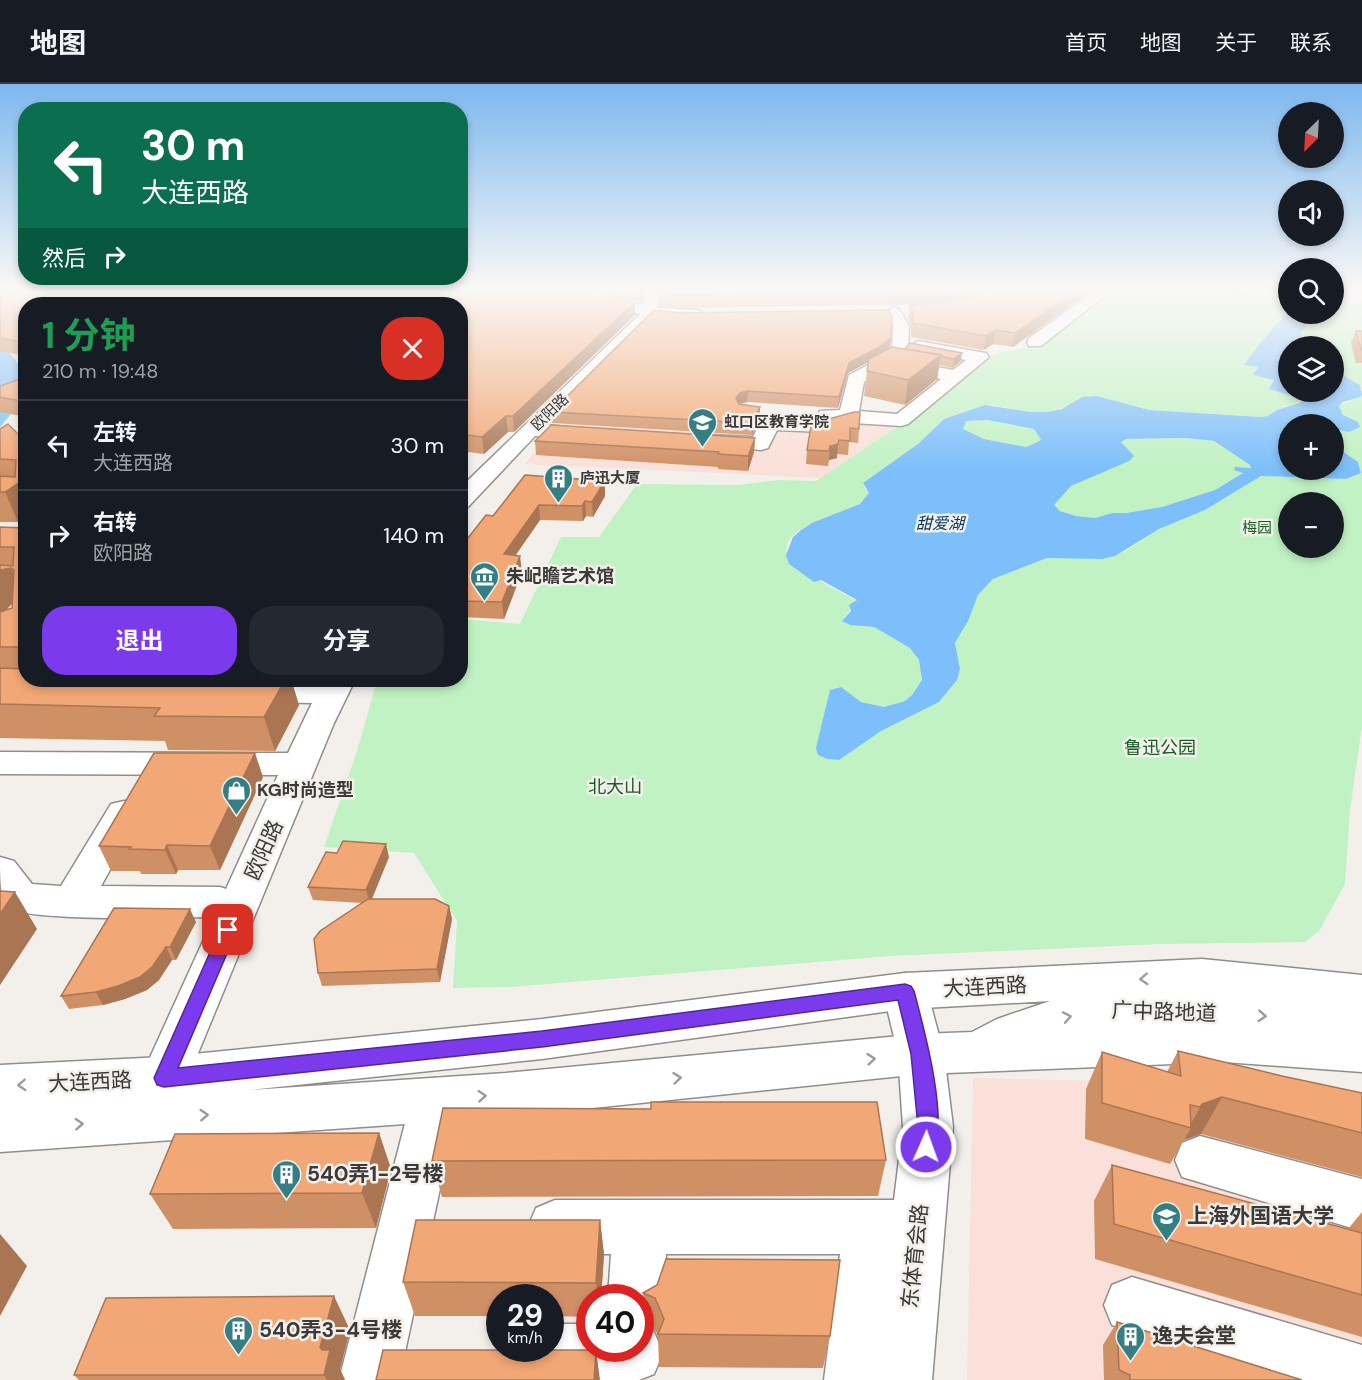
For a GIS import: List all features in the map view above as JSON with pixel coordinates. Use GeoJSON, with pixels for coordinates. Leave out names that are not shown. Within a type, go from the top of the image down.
{"type":"FeatureCollection","features":[{"type":"Feature","properties":{"kind":"street","name":"欧阳路"},"geometry":{"type":"LineString","coordinates":[[468,493],[493,466],[613,350]]}},
{"type":"Feature","properties":{"kind":"street"},"geometry":{"type":"LineString","coordinates":[[693,440],[761,444],[769,423],[821,426],[842,422],[848,416],[855,379],[887,363],[900,350]]}},
{"type":"Feature","properties":{"kind":"street"},"geometry":{"type":"LineString","coordinates":[[758,411],[901,420],[980,357],[944,350]]}},
{"type":"Feature","properties":{"kind":"street"},"geometry":{"type":"LineString","coordinates":[[887,363],[956,376]]}},
{"type":"Feature","properties":{"kind":"street"},"geometry":{"type":"LineString","coordinates":[[531,430],[612,435]]}},
{"type":"Feature","properties":{"kind":"street"},"geometry":{"type":"LineString","coordinates":[[471,464],[493,466]]}},
{"type":"Feature","properties":{"kind":"street","name":"欧阳路"},"geometry":{"type":"LineString","coordinates":[[155,1099],[318,723],[337,687]]}},
{"type":"Feature","properties":{"kind":"street"},"geometry":{"type":"LineString","coordinates":[[227,692],[337,687]]}},
{"type":"Feature","properties":{"kind":"street"},"geometry":{"type":"LineString","coordinates":[[72,901],[153,762]]}},
{"type":"Feature","properties":{"kind":"street"},"geometry":{"type":"LineString","coordinates":[[0,763],[302,764]]}},
{"type":"Feature","properties":{"kind":"street"},"geometry":{"type":"LineString","coordinates":[[0,870],[20,897],[48,901],[220,902]]}},
{"type":"Feature","properties":{"kind":"street","name":"大连西路"},"geometry":{"type":"LineString","coordinates":[[0,1129],[155,1099],[542,1039],[905,991],[1202,976],[1360,981]]}},
{"type":"Feature","properties":{"kind":"street","name":"东体育会路"},"geometry":{"type":"LineString","coordinates":[[902,1380],[894,1227],[928,1127],[921,1054],[905,991]]}},
{"type":"Feature","properties":{"kind":"street","name":"广中路地道"},"geometry":{"type":"LineString","coordinates":[[974,1053],[1013,1033],[1054,1019],[1104,1010],[1211,1013],[1362,1024]]}},
{"type":"Feature","properties":{"kind":"street","name":"大连西路"},"geometry":{"type":"LineString","coordinates":[[0,1086],[155,1099],[435,1100],[921,1054],[1224,1042],[1362,1052]]}},
{"type":"Feature","properties":{"kind":"street"},"geometry":{"type":"LineString","coordinates":[[401,1363],[435,1100]]}},
{"type":"Feature","properties":{"kind":"street"},"geometry":{"type":"LineString","coordinates":[[1200,1160],[1362,1204]]}},
{"type":"Feature","properties":{"kind":"street"},"geometry":{"type":"LineString","coordinates":[[510,1227],[894,1227],[854,1380]]}},
{"type":"Feature","properties":{"kind":"street"},"geometry":{"type":"LineString","coordinates":[[637,1284],[640,1227]]}},
{"type":"Feature","properties":{"kind":"street"},"geometry":{"type":"LineString","coordinates":[[1132,1305],[1362,1374]]}},
{"type":"Feature","properties":{"kind":"shaded area","name":"虹口区教育学院"},"geometry":{"type":"Polygon","coordinates":[[[594,391],[734,415],[898,426],[821,478],[524,464],[594,391]]]}},
{"type":"Feature","properties":{"kind":"shaded area","name":"上海外国语大学"},"geometry":{"type":"Polygon","coordinates":[[[973,1078],[1250,1084],[1362,1102],[1362,1380],[967,1380],[973,1078]]]}},
{"type":"Feature","properties":{"kind":"green space","name":"鲁迅公园"},"geometry":{"type":"Polygon","coordinates":[[[1010,350],[1255,350],[1245,364],[1258,367],[1254,375],[1274,380],[1269,389],[1278,392],[1278,402],[1299,402],[1268,416],[1260,417],[1149,410],[1097,396],[1077,399],[1068,406],[1047,412],[1031,412],[991,405],[944,419],[918,444],[863,483],[869,493],[861,504],[800,530],[791,539],[786,550],[789,564],[857,601],[842,621],[850,625],[874,627],[910,648],[919,660],[922,680],[905,701],[884,707],[860,702],[840,687],[830,690],[818,755],[827,759],[839,760],[881,731],[939,702],[957,680],[960,669],[955,643],[963,631],[978,595],[993,579],[1047,558],[1124,552],[1159,529],[1205,510],[1261,476],[1278,477],[1278,480],[1344,480],[1361,473],[1358,462],[1344,452],[1344,429],[1358,422],[1344,415],[1339,406],[1362,395],[1362,726],[1350,810],[1345,884],[1319,931],[1305,942],[1160,944],[890,956],[510,987],[453,988],[457,921],[414,853],[324,847],[358,748],[375,687],[468,687],[468,620],[520,624],[561,537],[599,537],[637,484],[738,485],[779,480],[816,481],[898,426],[997,353],[1010,350]]]}},
{"type":"Feature","properties":{"kind":"green space"},"geometry":{"type":"Polygon","coordinates":[[[1344,350],[1362,350],[1362,389],[1360,385],[1344,376],[1344,350]]]}},
{"type":"Feature","properties":{"kind":"green space"},"geometry":{"type":"Polygon","coordinates":[[[988,420],[1034,429],[1041,440],[1026,447],[984,439],[962,429],[966,421],[988,420]]]}},
{"type":"Feature","properties":{"kind":"green space"},"geometry":{"type":"Polygon","coordinates":[[[1185,438],[1214,441],[1250,465],[1252,469],[1235,467],[1243,473],[1215,490],[1162,507],[1112,513],[1095,518],[1076,516],[1060,511],[1053,505],[1071,486],[1133,456],[1121,442],[1126,439],[1185,438]]]}},
{"type":"Feature","properties":{"kind":"water"},"geometry":{"type":"Polygon","coordinates":[[[0,350],[7,350],[18,364],[18,400],[11,414],[0,427],[0,350]]]}},
{"type":"Feature","properties":{"kind":"water","name":"甜爱湖"},"geometry":{"type":"Polygon","coordinates":[[[1255,350],[1278,350],[1278,392],[1269,389],[1274,380],[1253,375],[1258,367],[1244,365],[1255,350]]]}},
{"type":"Feature","properties":{"kind":"water","name":"甜爱湖"},"geometry":{"type":"Polygon","coordinates":[[[1344,376],[1360,385],[1362,395],[1344,402],[1344,376]]]}},
{"type":"Feature","properties":{"kind":"water","name":"甜爱湖"},"geometry":{"type":"Polygon","coordinates":[[[1097,396],[1149,410],[1260,417],[1299,403],[1343,402],[1339,406],[1343,414],[1278,414],[1278,477],[1261,476],[1205,510],[1159,529],[1115,556],[1102,559],[1047,558],[993,579],[978,595],[968,621],[955,643],[960,669],[957,680],[939,702],[881,731],[839,760],[827,759],[818,755],[816,748],[830,690],[841,687],[861,702],[884,707],[905,701],[922,680],[919,660],[910,648],[874,627],[850,625],[842,621],[851,611],[849,605],[857,600],[821,580],[814,582],[789,564],[786,555],[793,537],[801,530],[812,523],[860,504],[869,493],[863,483],[918,444],[944,419],[985,405],[1047,412],[1062,409],[1082,397],[1097,396]],[[988,420],[966,421],[963,429],[984,439],[1026,447],[1041,440],[1034,429],[988,420]],[[1185,438],[1126,439],[1121,442],[1134,456],[1129,461],[1071,486],[1054,505],[1060,511],[1095,518],[1112,513],[1162,507],[1215,490],[1243,473],[1234,470],[1235,467],[1251,468],[1250,465],[1214,441],[1185,438]]]}},
{"type":"Feature","properties":{"kind":"water","name":"甜爱湖"},"geometry":{"type":"Polygon","coordinates":[[[1344,415],[1358,422],[1360,427],[1349,432],[1344,431],[1344,415]]]}},
{"type":"Feature","properties":{"kind":"water","name":"甜爱湖"},"geometry":{"type":"Polygon","coordinates":[[[1344,452],[1358,462],[1361,473],[1344,479],[1344,452]]]}},
{"type":"Feature","properties":{"kind":"building"},"geometry":{"type":"Polygon","coordinates":[[[468,350],[583,350],[513,416],[506,416],[482,437],[468,435],[468,350]]]}},
{"type":"Feature","properties":{"kind":"building"},"geometry":{"type":"Polygon","coordinates":[[[613,350],[873,350],[849,363],[839,397],[748,391],[740,393],[736,398],[739,404],[760,407],[752,423],[551,412],[613,350]]]}},
{"type":"Feature","properties":{"kind":"building"},"geometry":{"type":"Polygon","coordinates":[[[885,350],[913,350],[941,355],[908,380],[867,371],[869,359],[885,350]]]}},
{"type":"Feature","properties":{"kind":"building"},"geometry":{"type":"Polygon","coordinates":[[[914,350],[949,350],[962,353],[954,359],[914,350]]]}},
{"type":"Feature","properties":{"kind":"building"},"geometry":{"type":"Polygon","coordinates":[[[18,380],[18,400],[0,397],[0,386],[18,380]]]}},
{"type":"Feature","properties":{"kind":"building"},"geometry":{"type":"Polygon","coordinates":[[[860,412],[859,429],[850,428],[850,441],[839,440],[838,444],[830,446],[829,451],[807,450],[812,420],[825,420],[860,412]]]}},
{"type":"Feature","properties":{"kind":"building"},"geometry":{"type":"Polygon","coordinates":[[[8,424],[18,434],[18,483],[5,492],[0,492],[0,476],[15,477],[16,460],[0,459],[0,429],[8,424]]]}},
{"type":"Feature","properties":{"kind":"building"},"geometry":{"type":"Polygon","coordinates":[[[551,425],[755,438],[748,456],[718,454],[719,452],[535,441],[551,425]]]}},
{"type":"Feature","properties":{"kind":"building"},"geometry":{"type":"Polygon","coordinates":[[[525,475],[605,481],[592,502],[585,501],[582,506],[539,505],[504,554],[520,556],[502,602],[468,601],[468,538],[486,515],[493,516],[525,475]]]}},
{"type":"Feature","properties":{"kind":"building"},"geometry":{"type":"Polygon","coordinates":[[[0,527],[18,528],[18,647],[0,647],[0,612],[12,608],[14,570],[11,568],[0,570],[0,565],[13,566],[14,547],[0,547],[0,527]]]}},
{"type":"Feature","properties":{"kind":"building"},"geometry":{"type":"Polygon","coordinates":[[[0,668],[18,669],[18,687],[281,687],[264,717],[154,716],[160,708],[0,704],[0,668]]]}},
{"type":"Feature","properties":{"kind":"building"},"geometry":{"type":"Polygon","coordinates":[[[154,753],[255,753],[210,846],[167,845],[165,850],[99,846],[154,753]]]}},
{"type":"Feature","properties":{"kind":"building"},"geometry":{"type":"Polygon","coordinates":[[[343,841],[386,844],[366,890],[308,887],[326,852],[337,853],[343,841]]]}},
{"type":"Feature","properties":{"kind":"building"},"geometry":{"type":"Polygon","coordinates":[[[0,891],[15,892],[0,914],[0,891]]]}},
{"type":"Feature","properties":{"kind":"building"},"geometry":{"type":"Polygon","coordinates":[[[368,899],[435,899],[449,906],[437,969],[318,973],[314,939],[320,931],[368,899]]]}},
{"type":"Feature","properties":{"kind":"building"},"geometry":{"type":"Polygon","coordinates":[[[114,908],[190,909],[170,947],[166,947],[152,967],[140,977],[96,992],[61,996],[114,908]]]}},
{"type":"Feature","properties":{"kind":"building"},"geometry":{"type":"Polygon","coordinates":[[[1178,1051],[1362,1093],[1362,1133],[1222,1097],[1202,1104],[1200,1107],[1190,1105],[1191,1128],[1102,1103],[1102,1052],[1181,1076],[1178,1051]]]}},
{"type":"Feature","properties":{"kind":"building"},"geometry":{"type":"Polygon","coordinates":[[[651,1102],[877,1102],[886,1160],[432,1161],[443,1108],[651,1109],[651,1102]]]}},
{"type":"Feature","properties":{"kind":"building"},"geometry":{"type":"Polygon","coordinates":[[[379,1133],[362,1193],[150,1194],[175,1134],[379,1133]]]}},
{"type":"Feature","properties":{"kind":"building"},"geometry":{"type":"Polygon","coordinates":[[[1112,1165],[1362,1233],[1362,1295],[1114,1224],[1112,1165]]]}},
{"type":"Feature","properties":{"kind":"building"},"geometry":{"type":"Polygon","coordinates":[[[416,1220],[600,1220],[596,1283],[403,1282],[416,1220]]]}},
{"type":"Feature","properties":{"kind":"building"},"geometry":{"type":"Polygon","coordinates":[[[666,1259],[840,1260],[830,1336],[658,1334],[664,1319],[654,1298],[654,1287],[657,1285],[666,1259]]]}},
{"type":"Feature","properties":{"kind":"building"},"geometry":{"type":"Polygon","coordinates":[[[334,1296],[320,1347],[322,1350],[330,1350],[324,1375],[74,1375],[106,1298],[334,1296]]]}},
{"type":"Feature","properties":{"kind":"building"},"geometry":{"type":"Polygon","coordinates":[[[1117,1322],[1302,1380],[1130,1380],[1130,1375],[1119,1370],[1117,1322]]]}},
{"type":"Feature","properties":{"kind":"building"},"geometry":{"type":"Polygon","coordinates":[[[383,1350],[486,1350],[486,1362],[564,1362],[564,1350],[576,1350],[576,1362],[595,1362],[594,1380],[376,1380],[383,1350]]]}},
{"type":"Feature","properties":{"kind":"place","name":"虹口区教育学院"},"geometry":{"type":"Point","coordinates":[703,448]}},
{"type":"Feature","properties":{"kind":"place","name":"庐迅大厦"},"geometry":{"type":"Point","coordinates":[559,504]}},
{"type":"Feature","properties":{"kind":"place","name":"朱屺瞻艺术馆"},"geometry":{"type":"Point","coordinates":[485,602]}},
{"type":"Feature","properties":{"kind":"place","name":"KG时尚造型"},"geometry":{"type":"Point","coordinates":[236,816]}},
{"type":"Feature","properties":{"kind":"place","name":"540弄1-2号楼"},"geometry":{"type":"Point","coordinates":[286,1200]}},
{"type":"Feature","properties":{"kind":"place","name":"上海外国语大学"},"geometry":{"type":"Point","coordinates":[1166,1242]}},
{"type":"Feature","properties":{"kind":"place","name":"540弄3-4号楼"},"geometry":{"type":"Point","coordinates":[238,1356]}},
{"type":"Feature","properties":{"kind":"place","name":"逸夫会堂"},"geometry":{"type":"Point","coordinates":[1131,1362]}},
{"type":"Feature","properties":{"kind":"route"},"geometry":{"type":"LineString","coordinates":[[228,930],[164,1078],[542,1039],[905,991],[921,1054],[928,1127],[926,1147]]}},
{"type":"Feature","properties":{"kind":"park label","name":"梅园"},"geometry":{"type":"Point","coordinates":[1257,528]}},
{"type":"Feature","properties":{"kind":"park label","name":"北大山"},"geometry":{"type":"Point","coordinates":[615,787]}}]}
